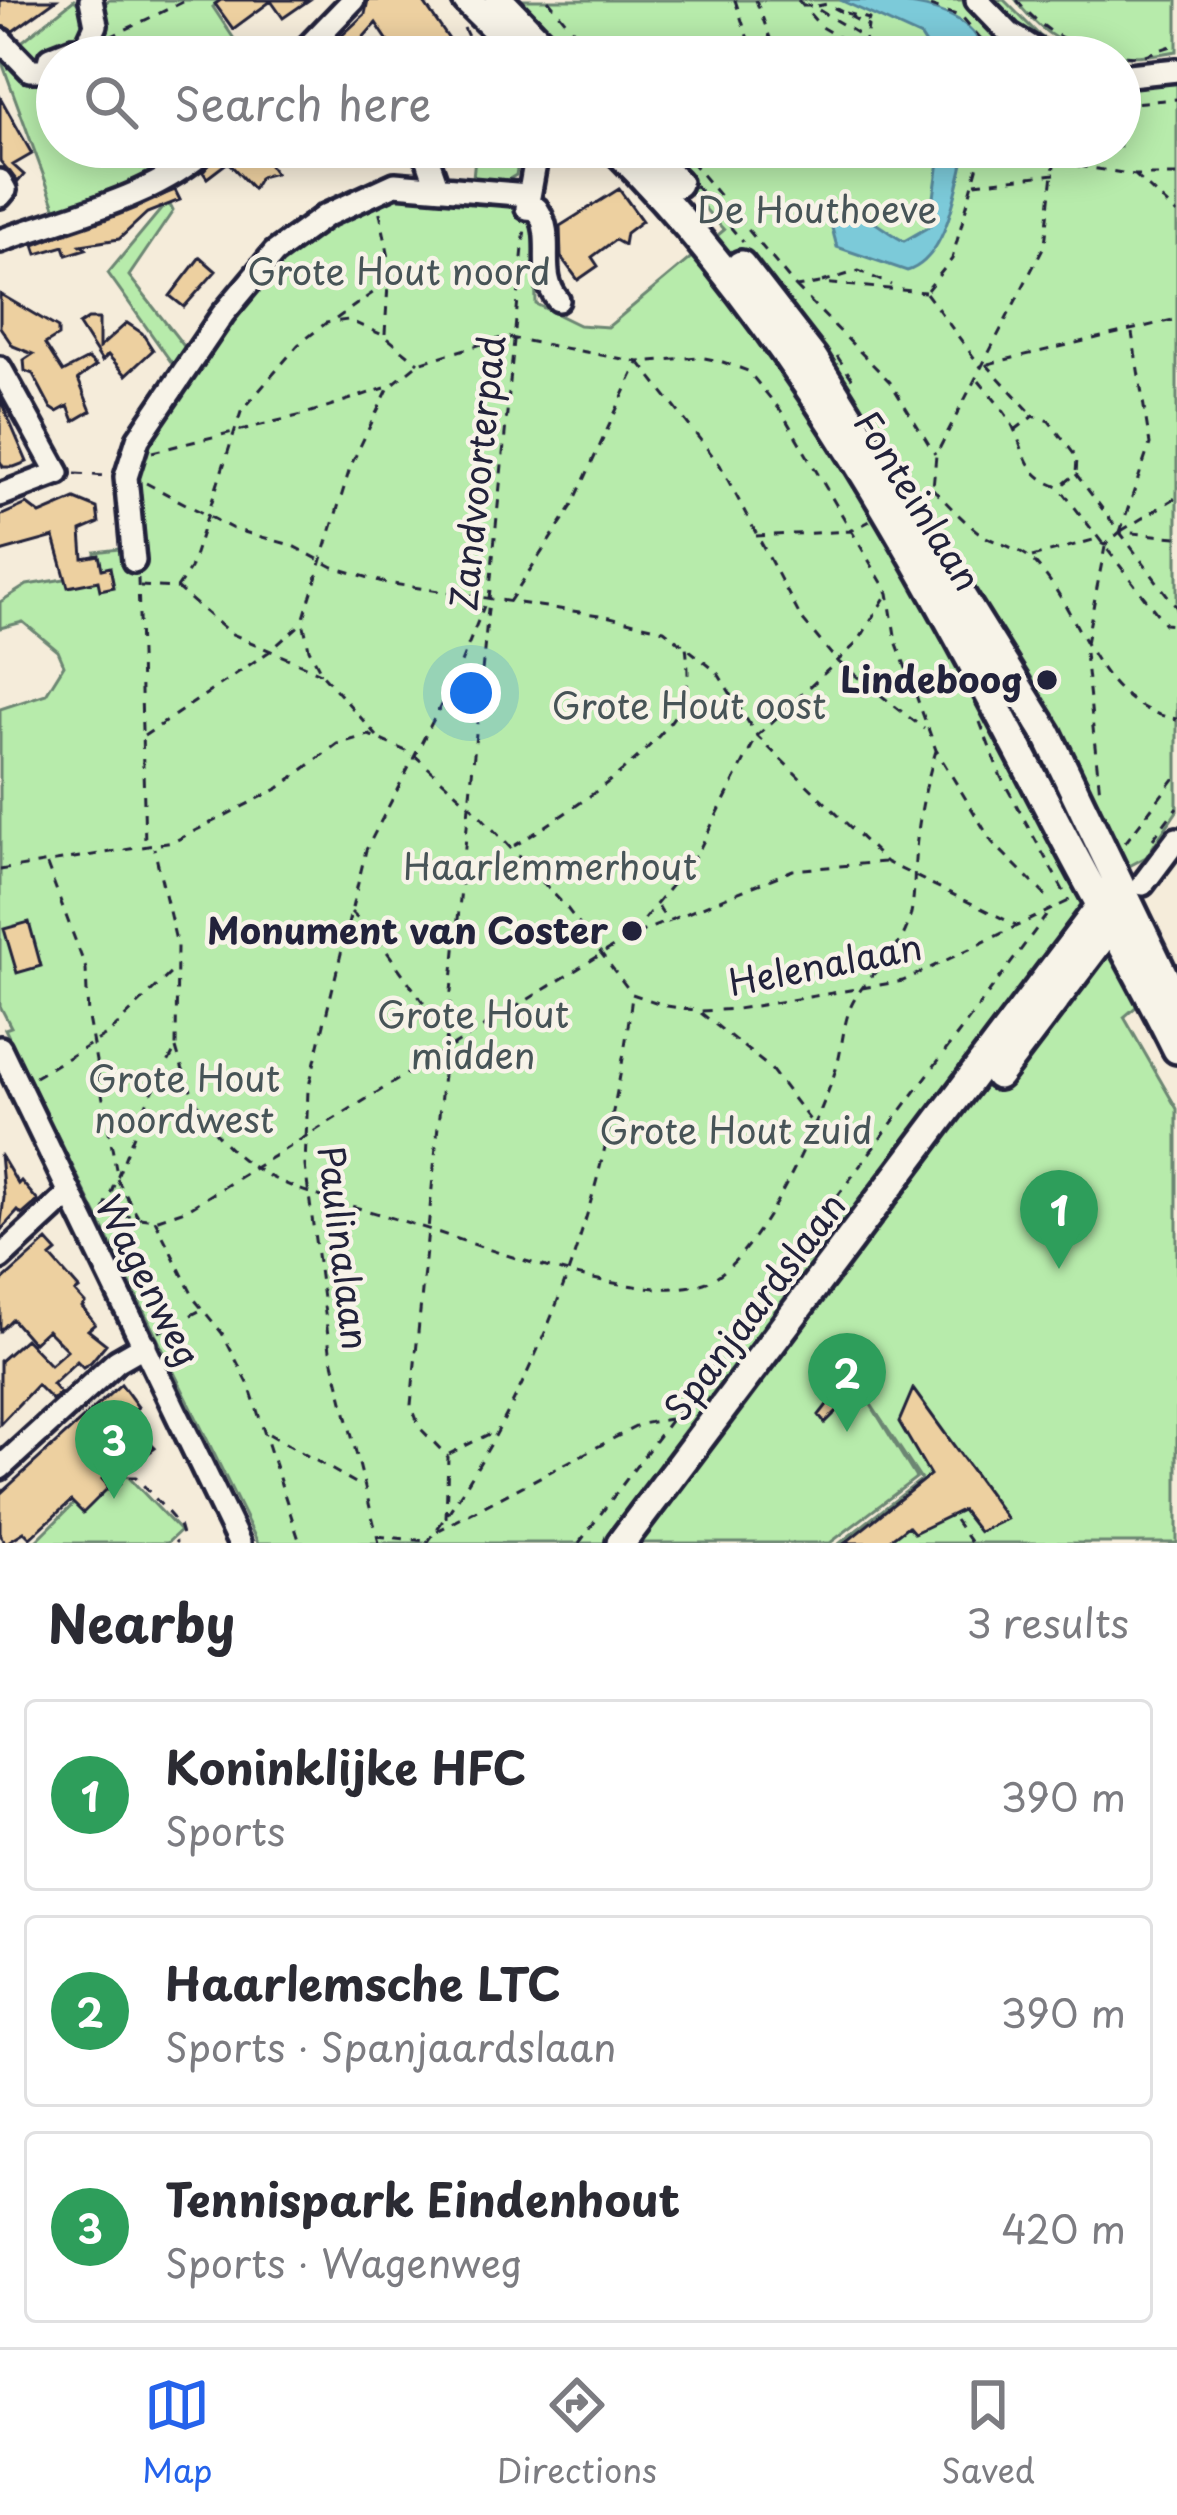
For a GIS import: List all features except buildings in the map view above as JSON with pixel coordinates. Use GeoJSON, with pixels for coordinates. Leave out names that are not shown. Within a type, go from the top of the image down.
{"type":"FeatureCollection","features":[{"type":"Feature","properties":{"kind":"main road"},"geometry":{"type":"LineString","coordinates":[[499,0],[543,36]]}},
{"type":"Feature","properties":{"kind":"main road"},"geometry":{"type":"LineString","coordinates":[[465,13],[496,36]]}},
{"type":"Feature","properties":{"kind":"main road","name":"Fonteinlaan"},"geometry":{"type":"LineString","coordinates":[[635,168],[668,201],[775,340],[1123,903]]}},
{"type":"Feature","properties":{"kind":"main road","name":"Fonteinlaan"},"geometry":{"type":"LineString","coordinates":[[661,168],[813,358],[909,506],[1047,734],[1123,903]]}},
{"type":"Feature","properties":{"kind":"main road"},"geometry":{"type":"LineString","coordinates":[[1123,903],[1177,1004]]}},
{"type":"Feature","properties":{"kind":"main road"},"geometry":{"type":"LineString","coordinates":[[1123,903],[1177,1049]]}},
{"type":"Feature","properties":{"kind":"main road","name":"Spanjaardslaan"},"geometry":{"type":"LineString","coordinates":[[621,1543],[1123,903]]}},
{"type":"Feature","properties":{"kind":"main road","name":"Spanjaardslaan"},"geometry":{"type":"LineString","coordinates":[[645,1543],[1123,903]]}},
{"type":"Feature","properties":{"kind":"street"},"geometry":{"type":"LineString","coordinates":[[91,0],[105,21],[96,36]]}},
{"type":"Feature","properties":{"kind":"street"},"geometry":{"type":"LineString","coordinates":[[310,36],[317,24],[353,0]]}},
{"type":"Feature","properties":{"kind":"street"},"geometry":{"type":"LineString","coordinates":[[977,0],[1013,36]]}},
{"type":"Feature","properties":{"kind":"street"},"geometry":{"type":"LineString","coordinates":[[997,0],[1030,36]]}},
{"type":"Feature","properties":{"kind":"street"},"geometry":{"type":"LineString","coordinates":[[1,40],[36,72]]}},
{"type":"Feature","properties":{"kind":"street"},"geometry":{"type":"LineString","coordinates":[[1141,74],[1177,70]]}},
{"type":"Feature","properties":{"kind":"street"},"geometry":{"type":"LineString","coordinates":[[0,242],[149,186],[184,168]]}},
{"type":"Feature","properties":{"kind":"street"},"geometry":{"type":"LineString","coordinates":[[431,168],[437,186]]}},
{"type":"Feature","properties":{"kind":"street"},"geometry":{"type":"LineString","coordinates":[[538,168],[537,208],[548,224],[546,283],[558,300]]}},
{"type":"Feature","properties":{"kind":"street"},"geometry":{"type":"LineString","coordinates":[[0,181],[5,190],[0,196]]}},
{"type":"Feature","properties":{"kind":"street"},"geometry":{"type":"LineString","coordinates":[[134,561],[126,477],[133,452],[169,390],[257,269],[295,235],[376,184],[437,186],[537,208]]}},
{"type":"Feature","properties":{"kind":"street"},"geometry":{"type":"LineString","coordinates":[[0,368],[58,473],[0,495]]}},
{"type":"Feature","properties":{"kind":"street","name":"Spanjaardslaan"},"geometry":{"type":"LineString","coordinates":[[1123,903],[1177,839]]}},
{"type":"Feature","properties":{"kind":"street","name":"Wagenweg"},"geometry":{"type":"LineString","coordinates":[[0,1048],[14,1089],[147,1341],[239,1543]]}},
{"type":"Feature","properties":{"kind":"street"},"geometry":{"type":"LineString","coordinates":[[0,1258],[68,1195]]}},
{"type":"Feature","properties":{"kind":"street"},"geometry":{"type":"LineString","coordinates":[[0,1468],[117,1361],[147,1341]]}},
{"type":"Feature","properties":{"kind":"path"},"geometry":{"type":"LineString","coordinates":[[114,36],[144,16],[188,0]]}},
{"type":"Feature","properties":{"kind":"path"},"geometry":{"type":"LineString","coordinates":[[548,0],[575,36]]}},
{"type":"Feature","properties":{"kind":"path"},"geometry":{"type":"LineString","coordinates":[[735,0],[747,36]]}},
{"type":"Feature","properties":{"kind":"path"},"geometry":{"type":"LineString","coordinates":[[756,0],[769,36]]}},
{"type":"Feature","properties":{"kind":"path"},"geometry":{"type":"LineString","coordinates":[[798,0],[820,27],[836,36]]}},
{"type":"Feature","properties":{"kind":"path"},"geometry":{"type":"LineString","coordinates":[[913,0],[962,17],[979,36]]}},
{"type":"Feature","properties":{"kind":"path"},"geometry":{"type":"LineString","coordinates":[[1017,0],[1053,36]]}},
{"type":"Feature","properties":{"kind":"path"},"geometry":{"type":"LineString","coordinates":[[815,8],[828,4],[837,9],[860,36]]}},
{"type":"Feature","properties":{"kind":"path"},"geometry":{"type":"LineString","coordinates":[[822,12],[828,4]]}},
{"type":"Feature","properties":{"kind":"path"},"geometry":{"type":"LineString","coordinates":[[802,6],[831,19],[867,25]]}},
{"type":"Feature","properties":{"kind":"path"},"geometry":{"type":"LineString","coordinates":[[831,19],[837,9]]}},
{"type":"Feature","properties":{"kind":"path"},"geometry":{"type":"LineString","coordinates":[[844,20],[852,10],[869,19],[868,36]]}},
{"type":"Feature","properties":{"kind":"path"},"geometry":{"type":"LineString","coordinates":[[855,32],[859,24]]}},
{"type":"Feature","properties":{"kind":"path"},"geometry":{"type":"LineString","coordinates":[[1141,56],[1177,44]]}},
{"type":"Feature","properties":{"kind":"path"},"geometry":{"type":"LineString","coordinates":[[1141,102],[1177,99]]}},
{"type":"Feature","properties":{"kind":"path"},"geometry":{"type":"LineString","coordinates":[[697,168],[796,287],[890,382],[936,455]]}},
{"type":"Feature","properties":{"kind":"path"},"geometry":{"type":"LineString","coordinates":[[926,292],[952,259],[976,168]]}},
{"type":"Feature","properties":{"kind":"path"},"geometry":{"type":"LineString","coordinates":[[909,506],[933,488],[936,455],[1045,244],[1058,168]]}},
{"type":"Feature","properties":{"kind":"path"},"geometry":{"type":"LineString","coordinates":[[1088,168],[1135,176],[1177,175]]}},
{"type":"Feature","properties":{"kind":"path"},"geometry":{"type":"LineString","coordinates":[[972,182],[1057,174]]}},
{"type":"Feature","properties":{"kind":"path"},"geometry":{"type":"LineString","coordinates":[[1135,176],[1177,214]]}},
{"type":"Feature","properties":{"kind":"path"},"geometry":{"type":"LineString","coordinates":[[376,184],[390,263],[385,336]]}},
{"type":"Feature","properties":{"kind":"path","name":"Zandvoorterpad"},"geometry":{"type":"LineString","coordinates":[[447,1455],[420,1428],[411,1406],[472,807],[487,599],[537,208]]}},
{"type":"Feature","properties":{"kind":"path"},"geometry":{"type":"LineString","coordinates":[[796,287],[859,271],[893,286]]}},
{"type":"Feature","properties":{"kind":"path"},"geometry":{"type":"LineString","coordinates":[[177,588],[190,569],[246,403],[298,345],[388,282]]}},
{"type":"Feature","properties":{"kind":"path"},"geometry":{"type":"LineString","coordinates":[[820,283],[926,292],[985,367],[1034,416],[1049,421],[1077,458],[1076,474],[1177,608]]}},
{"type":"Feature","properties":{"kind":"path"},"geometry":{"type":"LineString","coordinates":[[336,319],[385,336],[419,364]]}},
{"type":"Feature","properties":{"kind":"path"},"geometry":{"type":"LineString","coordinates":[[985,367],[1177,319]]}},
{"type":"Feature","properties":{"kind":"path"},"geometry":{"type":"LineString","coordinates":[[1120,532],[1150,443],[1132,333]]}},
{"type":"Feature","properties":{"kind":"path"},"geometry":{"type":"LineString","coordinates":[[133,452],[159,452],[235,428],[302,415],[389,387],[419,364],[494,338],[517,337],[639,362],[699,357],[748,371],[781,411],[888,593],[896,641],[936,750],[992,842],[1051,901]]}},
{"type":"Feature","properties":{"kind":"path"},"geometry":{"type":"LineString","coordinates":[[639,362],[720,465],[801,618],[836,660],[910,723],[928,731]]}},
{"type":"Feature","properties":{"kind":"path"},"geometry":{"type":"LineString","coordinates":[[508,602],[556,536],[639,362]]}},
{"type":"Feature","properties":{"kind":"path"},"geometry":{"type":"LineString","coordinates":[[978,379],[1015,430],[1017,447],[1041,480],[1059,487],[1165,624],[1177,625]]}},
{"type":"Feature","properties":{"kind":"path"},"geometry":{"type":"LineString","coordinates":[[378,1540],[428,1542],[500,1429],[569,1272],[603,1168],[632,994],[514,846],[413,754],[377,736],[322,674],[309,650],[303,621],[351,465],[389,387]]}},
{"type":"Feature","properties":{"kind":"path"},"geometry":{"type":"LineString","coordinates":[[1015,430],[1034,416]]}},
{"type":"Feature","properties":{"kind":"path"},"geometry":{"type":"LineString","coordinates":[[58,473],[126,477],[206,515],[386,584],[651,625],[686,643],[717,672],[757,736],[886,862],[1020,926]]}},
{"type":"Feature","properties":{"kind":"path"},"geometry":{"type":"LineString","coordinates":[[1059,487],[1076,474]]}},
{"type":"Feature","properties":{"kind":"path"},"geometry":{"type":"LineString","coordinates":[[933,488],[983,535],[1030,558],[1086,647],[1135,704],[1177,718]]}},
{"type":"Feature","properties":{"kind":"path"},"geometry":{"type":"LineString","coordinates":[[1100,798],[1086,647],[1106,545],[1177,497]]}},
{"type":"Feature","properties":{"kind":"path"},"geometry":{"type":"LineString","coordinates":[[756,536],[851,531],[871,520]]}},
{"type":"Feature","properties":{"kind":"path"},"geometry":{"type":"LineString","coordinates":[[1120,532],[1177,537]]}},
{"type":"Feature","properties":{"kind":"path"},"geometry":{"type":"LineString","coordinates":[[1030,558],[1093,540],[1106,545]]}},
{"type":"Feature","properties":{"kind":"path"},"geometry":{"type":"LineString","coordinates":[[134,561],[140,586],[145,846]]}},
{"type":"Feature","properties":{"kind":"path"},"geometry":{"type":"LineString","coordinates":[[140,586],[177,588],[217,625],[322,674]]}},
{"type":"Feature","properties":{"kind":"path"},"geometry":{"type":"LineString","coordinates":[[631,936],[697,854],[757,736],[858,642],[888,593]]}},
{"type":"Feature","properties":{"kind":"path","name":"Paulinalaan"},"geometry":{"type":"LineString","coordinates":[[378,1540],[330,1349],[307,1193],[304,1139],[317,1036],[348,910],[379,818],[454,680],[487,599]]}},
{"type":"Feature","properties":{"kind":"path"},"geometry":{"type":"LineString","coordinates":[[143,736],[270,651],[303,621]]}},
{"type":"Feature","properties":{"kind":"path"},"geometry":{"type":"LineString","coordinates":[[514,846],[591,798],[671,723],[687,689],[686,643]]}},
{"type":"Feature","properties":{"kind":"path","name":"Helenalaan"},"geometry":{"type":"LineString","coordinates":[[632,994],[701,1011],[863,989],[922,975],[1069,902],[1001,777],[977,717]]}},
{"type":"Feature","properties":{"kind":"path"},"geometry":{"type":"LineString","coordinates":[[0,871],[193,834],[244,807],[338,744],[355,736],[377,736]]}},
{"type":"Feature","properties":{"kind":"path"},"geometry":{"type":"LineString","coordinates":[[154,845],[178,966],[176,1048],[208,1129],[230,1152],[307,1193],[569,1272],[670,1288],[724,1274],[750,1243],[807,1141],[837,1066],[850,1008],[900,944],[912,910],[919,828],[936,750]]}},
{"type":"Feature","properties":{"kind":"path"},"geometry":{"type":"LineString","coordinates":[[1124,844],[1177,776]]}},
{"type":"Feature","properties":{"kind":"path"},"geometry":{"type":"LineString","coordinates":[[1149,845],[1177,807]]}},
{"type":"Feature","properties":{"kind":"path"},"geometry":{"type":"LineString","coordinates":[[95,1218],[104,1213],[155,1220],[260,1169],[601,953],[710,900],[793,870],[886,862]]}},
{"type":"Feature","properties":{"kind":"path"},"geometry":{"type":"LineString","coordinates":[[46,864],[66,924],[82,952],[92,1045],[116,1174],[124,1201],[140,1219]]}},
{"type":"Feature","properties":{"kind":"path"},"geometry":{"type":"LineString","coordinates":[[657,906],[669,923]]}},
{"type":"Feature","properties":{"kind":"path"},"geometry":{"type":"LineString","coordinates":[[348,910],[378,938],[425,1012],[449,1037]]}},
{"type":"Feature","properties":{"kind":"path","name":"Spanjaardslaan"},"geometry":{"type":"LineString","coordinates":[[579,1543],[1038,934],[1047,914]]}},
{"type":"Feature","properties":{"kind":"path"},"geometry":{"type":"LineString","coordinates":[[14,1089],[92,1045],[178,966]]}},
{"type":"Feature","properties":{"kind":"path"},"geometry":{"type":"LineString","coordinates":[[701,1011],[784,1082],[812,1123]]}},
{"type":"Feature","properties":{"kind":"path"},"geometry":{"type":"LineString","coordinates":[[104,1213],[116,1174],[176,1048]]}},
{"type":"Feature","properties":{"kind":"path"},"geometry":{"type":"LineString","coordinates":[[155,1220],[201,1310],[226,1340],[267,1434],[300,1543]]}},
{"type":"Feature","properties":{"kind":"path"},"geometry":{"type":"LineString","coordinates":[[147,1341],[201,1310]]}},
{"type":"Feature","properties":{"kind":"path"},"geometry":{"type":"LineString","coordinates":[[435,1532],[641,1424],[675,1416],[688,1422]]}},
{"type":"Feature","properties":{"kind":"path"},"geometry":{"type":"LineString","coordinates":[[446,1518],[447,1455],[500,1429]]}},
{"type":"Feature","properties":{"kind":"path"},"geometry":{"type":"LineString","coordinates":[[267,1434],[362,1485]]}},
{"type":"Feature","properties":{"kind":"path"},"geometry":{"type":"LineString","coordinates":[[115,1488],[128,1477],[136,1477],[179,1525],[182,1535],[175,1543]]}},
{"type":"Feature","properties":{"kind":"path"},"geometry":{"type":"LineString","coordinates":[[955,1520],[971,1543]]}},
{"type":"Feature","properties":{"kind":"green space"},"geometry":{"type":"Polygon","coordinates":[[[74,0],[85,10],[77,36],[36,36],[36,60],[30,62],[14,48],[74,0]]]}},
{"type":"Feature","properties":{"kind":"green space"},"geometry":{"type":"Polygon","coordinates":[[[109,0],[221,0],[213,7],[232,36],[97,36],[102,5],[109,0]]]}},
{"type":"Feature","properties":{"kind":"green space"},"geometry":{"type":"Polygon","coordinates":[[[510,0],[1004,0],[1040,36],[546,36],[510,0]]]}},
{"type":"Feature","properties":{"kind":"green space"},"geometry":{"type":"Polygon","coordinates":[[[1016,0],[1177,0],[1177,51],[1141,56],[1141,36],[1053,36],[1016,0]]]}},
{"type":"Feature","properties":{"kind":"green space"},"geometry":{"type":"Polygon","coordinates":[[[0,57],[20,77],[36,77],[36,155],[0,57]]]}},
{"type":"Feature","properties":{"kind":"green space","name":"Haarlemmerhout"},"geometry":{"type":"Polygon","coordinates":[[[1177,67],[1177,811],[1146,857],[1084,890],[1143,1001],[1124,1017],[1177,1109],[1177,1543],[840,1543],[921,1480],[868,1400],[916,1478],[830,1543],[258,1543],[5,1029],[11,1027],[0,1006],[0,709],[46,694],[64,665],[58,651],[23,622],[0,628],[0,602],[27,585],[96,574],[95,552],[127,548],[133,492],[139,494],[138,479],[130,476],[151,428],[283,249],[397,190],[514,200],[534,215],[536,304],[579,325],[608,327],[724,230],[669,168],[1141,168],[1141,73],[1177,67]]]}},
{"type":"Feature","properties":{"kind":"green space"},"geometry":{"type":"Polygon","coordinates":[[[41,168],[163,168],[58,215],[41,168]]]}},
{"type":"Feature","properties":{"kind":"green space"},"geometry":{"type":"Polygon","coordinates":[[[474,168],[517,168],[516,175],[506,181],[473,178],[474,168]]]}},
{"type":"Feature","properties":{"kind":"green space"},"geometry":{"type":"Polygon","coordinates":[[[168,201],[173,211],[129,276],[187,350],[174,366],[108,273],[168,201]]]}},
{"type":"Feature","properties":{"kind":"green space"},"geometry":{"type":"Polygon","coordinates":[[[115,1463],[180,1531],[167,1543],[34,1543],[115,1463]]]}},
{"type":"Feature","properties":{"kind":"water"},"geometry":{"type":"Polygon","coordinates":[[[840,0],[926,7],[965,24],[976,36],[919,36],[840,0]]]}},
{"type":"Feature","properties":{"kind":"water"},"geometry":{"type":"Polygon","coordinates":[[[938,168],[962,168],[941,236],[921,264],[907,271],[837,247],[832,228],[840,218],[858,214],[904,241],[930,226],[938,168]]]}},
{"type":"Feature","properties":{"kind":"place","name":"Lindeboog"},"geometry":{"type":"Point","coordinates":[1047,680]}},
{"type":"Feature","properties":{"kind":"place","name":"Monument van Coster"},"geometry":{"type":"Point","coordinates":[632,931]}},
{"type":"Feature","properties":{"kind":"place","name":"Koninklijke HFC"},"geometry":{"type":"Point","coordinates":[1059,1269]}},
{"type":"Feature","properties":{"kind":"place","name":"Haarlemsche LTC"},"geometry":{"type":"Point","coordinates":[847,1432]}},
{"type":"Feature","properties":{"kind":"place","name":"Tennispark Eindenhout"},"geometry":{"type":"Point","coordinates":[114,1499]}},
{"type":"Feature","properties":{"kind":"park label","name":"De Houthoeve"},"geometry":{"type":"Point","coordinates":[817,210]}},
{"type":"Feature","properties":{"kind":"park label","name":"Grote Hout noord"},"geometry":{"type":"Point","coordinates":[399,272]}},
{"type":"Feature","properties":{"kind":"park label","name":"Grote Hout oost"},"geometry":{"type":"Point","coordinates":[689,706]}},
{"type":"Feature","properties":{"kind":"park label","name":"Grote Hout midden"},"geometry":{"type":"Point","coordinates":[473,1036]}},
{"type":"Feature","properties":{"kind":"park label","name":"Grote Hout noordwest"},"geometry":{"type":"Point","coordinates":[184,1100]}},
{"type":"Feature","properties":{"kind":"park label","name":"Grote Hout zuid"},"geometry":{"type":"Point","coordinates":[736,1131]}}]}
